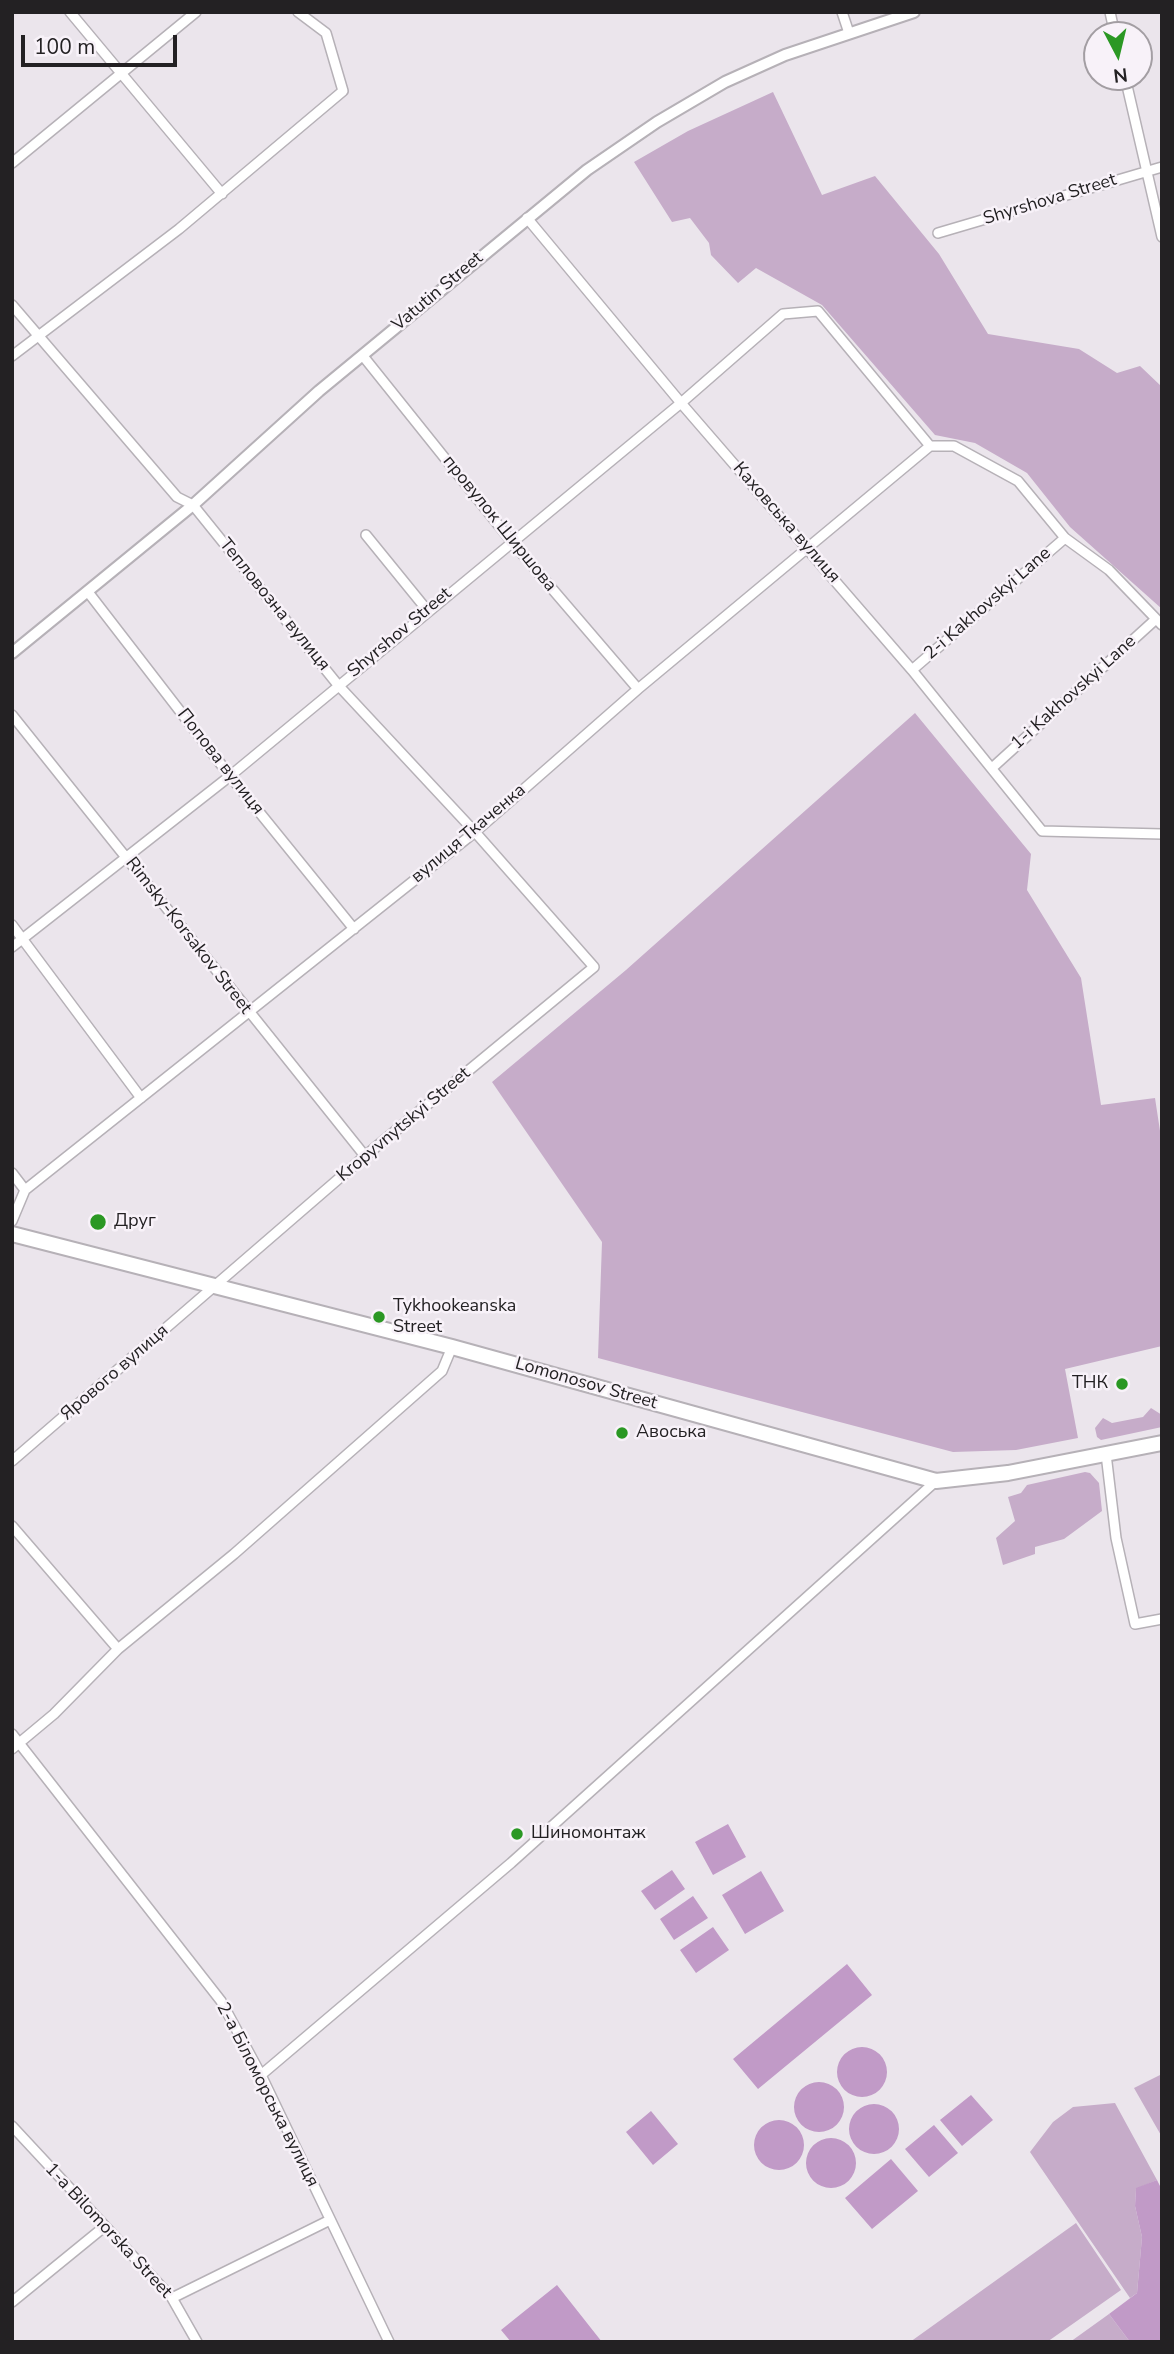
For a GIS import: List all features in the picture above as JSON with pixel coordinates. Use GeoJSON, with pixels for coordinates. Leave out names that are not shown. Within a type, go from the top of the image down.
{"type":"FeatureCollection","features":[{"type":"Feature","properties":{"kind":"main road","name":"Lomonosov Street"},"geometry":{"type":"LineString","coordinates":[[12,1234],[216,1283],[452,1346],[936,1481],[1008,1473],[1162,1443]]}},
{"type":"Feature","properties":{"kind":"street"},"geometry":{"type":"LineString","coordinates":[[70,12],[222,194]]}},
{"type":"Feature","properties":{"kind":"street"},"geometry":{"type":"LineString","coordinates":[[12,163],[196,12]]}},
{"type":"Feature","properties":{"kind":"street"},"geometry":{"type":"LineString","coordinates":[[12,356],[222,194],[343,91],[326,33],[298,12]]}},
{"type":"Feature","properties":{"kind":"street"},"geometry":{"type":"LineString","coordinates":[[842,12],[849,33]]}},
{"type":"Feature","properties":{"kind":"street","name":"Vatutin Street"},"geometry":{"type":"LineString","coordinates":[[12,653],[193,505],[363,356],[587,170],[714,89],[785,55],[914,12]]}},
{"type":"Feature","properties":{"kind":"street"},"geometry":{"type":"LineString","coordinates":[[1128,91],[1162,237]]}},
{"type":"Feature","properties":{"kind":"street","name":"Shyrshova Street"},"geometry":{"type":"LineString","coordinates":[[938,233],[1162,167]]}},
{"type":"Feature","properties":{"kind":"street","name":"Каховська вулиця"},"geometry":{"type":"LineString","coordinates":[[527,218],[681,403],[912,670],[1042,831],[1162,834]]}},
{"type":"Feature","properties":{"kind":"street","name":"Тепловозна вулиця"},"geometry":{"type":"LineString","coordinates":[[12,305],[177,497],[193,505],[338,685],[475,832],[594,967]]}},
{"type":"Feature","properties":{"kind":"street","name":"Shyrshov Street"},"geometry":{"type":"LineString","coordinates":[[12,947],[230,776],[681,403],[783,314],[818,311],[930,446]]}},
{"type":"Feature","properties":{"kind":"street","name":"провулок Ширшова"},"geometry":{"type":"LineString","coordinates":[[363,356],[512,542],[638,689]]}},
{"type":"Feature","properties":{"kind":"street"},"geometry":{"type":"LineString","coordinates":[[930,446],[954,446],[992,464],[1018,481],[1065,538],[1109,570],[1159,622]]}},
{"type":"Feature","properties":{"kind":"street","name":"вулиця Ткаченка"},"geometry":{"type":"LineString","coordinates":[[12,1221],[25,1190],[475,832],[638,689],[930,446]]}},
{"type":"Feature","properties":{"kind":"street"},"geometry":{"type":"LineString","coordinates":[[366,535],[428,610]]}},
{"type":"Feature","properties":{"kind":"street","name":"2-i Kakhovskyi Lane"},"geometry":{"type":"LineString","coordinates":[[912,670],[1065,538]]}},
{"type":"Feature","properties":{"kind":"street","name":"Попова вулиця"},"geometry":{"type":"LineString","coordinates":[[88,592],[230,776],[354,929]]}},
{"type":"Feature","properties":{"kind":"street","name":"1-i Kakhovskyi Lane"},"geometry":{"type":"LineString","coordinates":[[992,768],[1159,622]]}},
{"type":"Feature","properties":{"kind":"street","name":"Rimsky-Korsakov Street"},"geometry":{"type":"LineString","coordinates":[[12,715],[365,1156]]}},
{"type":"Feature","properties":{"kind":"street"},"geometry":{"type":"LineString","coordinates":[[12,925],[141,1098]]}},
{"type":"Feature","properties":{"kind":"street","name":"Kropyvnytskyi Street"},"geometry":{"type":"LineString","coordinates":[[216,1283],[594,967]]}},
{"type":"Feature","properties":{"kind":"street"},"geometry":{"type":"LineString","coordinates":[[12,1173],[25,1190]]}},
{"type":"Feature","properties":{"kind":"street","name":"Ярового вулиця"},"geometry":{"type":"LineString","coordinates":[[12,1461],[216,1283]]}},
{"type":"Feature","properties":{"kind":"street"},"geometry":{"type":"LineString","coordinates":[[16,1746],[118,1649],[234,1553],[442,1371],[452,1346]]}},
{"type":"Feature","properties":{"kind":"street"},"geometry":{"type":"LineString","coordinates":[[1105,1454],[1116,1538],[1135,1624],[1162,1619]]}},
{"type":"Feature","properties":{"kind":"street"},"geometry":{"type":"LineString","coordinates":[[261,2075],[511,1863],[936,1481]]}},
{"type":"Feature","properties":{"kind":"street"},"geometry":{"type":"LineString","coordinates":[[12,1526],[118,1649]]}},
{"type":"Feature","properties":{"kind":"street","name":"2-а Біломорська вулиця"},"geometry":{"type":"LineString","coordinates":[[12,1734],[16,1746],[221,2001],[261,2075],[389,2342]]}},
{"type":"Feature","properties":{"kind":"street","name":"1-a Bilomorska Street"},"geometry":{"type":"LineString","coordinates":[[12,2126],[172,2298],[197,2342]]}},
{"type":"Feature","properties":{"kind":"street"},"geometry":{"type":"LineString","coordinates":[[172,2298],[330,2220]]}},
{"type":"Feature","properties":{"kind":"street"},"geometry":{"type":"LineString","coordinates":[[12,2302],[104,2227]]}},
{"type":"Feature","properties":{"kind":"shaded area"},"geometry":{"type":"Polygon","coordinates":[[[773,92],[822,195],[875,176],[939,254],[988,334],[1079,349],[1117,373],[1140,366],[1161,386],[1162,609],[1070,527],[1027,473],[975,443],[935,435],[822,305],[756,268],[738,283],[711,255],[709,243],[690,218],[672,222],[634,162],[688,131],[773,92]]]}},
{"type":"Feature","properties":{"kind":"shaded area"},"geometry":{"type":"Polygon","coordinates":[[[915,713],[1031,854],[1027,890],[1081,978],[1101,1105],[1155,1098],[1162,1144],[1162,1346],[1065,1369],[1078,1438],[1016,1450],[953,1452],[598,1358],[602,1242],[492,1082],[626,970],[915,713]]]}},
{"type":"Feature","properties":{"kind":"shaded area"},"geometry":{"type":"Polygon","coordinates":[[[1151,1408],[1162,1415],[1162,1427],[1101,1440],[1097,1437],[1095,1428],[1103,1418],[1112,1423],[1143,1417],[1151,1408]]]}},
{"type":"Feature","properties":{"kind":"shaded area"},"geometry":{"type":"Polygon","coordinates":[[[1090,1473],[1099,1483],[1102,1511],[1064,1539],[1035,1547],[1035,1554],[1003,1565],[996,1538],[1015,1521],[1008,1497],[1021,1493],[1027,1485],[1090,1473]]]}},
{"type":"Feature","properties":{"kind":"shaded area"},"geometry":{"type":"Polygon","coordinates":[[[728,1824],[746,1857],[713,1875],[695,1842],[728,1824]]]}},
{"type":"Feature","properties":{"kind":"shaded area"},"geometry":{"type":"Polygon","coordinates":[[[672,1870],[685,1889],[655,1910],[641,1891],[672,1870]]]}},
{"type":"Feature","properties":{"kind":"shaded area"},"geometry":{"type":"Polygon","coordinates":[[[761,1871],[784,1911],[745,1934],[722,1895],[761,1871]]]}},
{"type":"Feature","properties":{"kind":"shaded area"},"geometry":{"type":"Polygon","coordinates":[[[693,1896],[708,1918],[674,1940],[660,1919],[693,1896]]]}},
{"type":"Feature","properties":{"kind":"shaded area"},"geometry":{"type":"Polygon","coordinates":[[[713,1927],[729,1950],[696,1973],[680,1950],[713,1927]]]}},
{"type":"Feature","properties":{"kind":"shaded area"},"geometry":{"type":"Polygon","coordinates":[[[847,1964],[872,1995],[758,2089],[733,2059],[847,1964]]]}},
{"type":"Feature","properties":{"kind":"shaded area"},"geometry":{"type":"Polygon","coordinates":[[[862,2047],[880,2054],[887,2072],[880,2090],[862,2097],[844,2090],[837,2072],[844,2054],[862,2047]]]}},
{"type":"Feature","properties":{"kind":"shaded area"},"geometry":{"type":"Polygon","coordinates":[[[1162,2074],[1162,2137],[1134,2088],[1162,2074]]]}},
{"type":"Feature","properties":{"kind":"shaded area"},"geometry":{"type":"Polygon","coordinates":[[[819,2082],[837,2089],[844,2107],[837,2125],[819,2132],[801,2125],[794,2107],[801,2089],[819,2082]]]}},
{"type":"Feature","properties":{"kind":"shaded area"},"geometry":{"type":"Polygon","coordinates":[[[971,2095],[993,2120],[962,2146],[940,2120],[971,2095]]]}},
{"type":"Feature","properties":{"kind":"shaded area"},"geometry":{"type":"Polygon","coordinates":[[[1115,2103],[1157,2180],[1136,2189],[1135,2206],[1142,2237],[1137,2293],[1130,2298],[1030,2152],[1053,2122],[1073,2107],[1115,2103]]]}},
{"type":"Feature","properties":{"kind":"shaded area"},"geometry":{"type":"Polygon","coordinates":[[[874,2104],[892,2111],[899,2129],[892,2147],[874,2154],[856,2147],[849,2129],[856,2111],[874,2104]]]}},
{"type":"Feature","properties":{"kind":"shaded area"},"geometry":{"type":"Polygon","coordinates":[[[651,2111],[678,2144],[653,2165],[626,2132],[651,2111]]]}},
{"type":"Feature","properties":{"kind":"shaded area"},"geometry":{"type":"Polygon","coordinates":[[[779,2120],[797,2127],[804,2145],[797,2163],[779,2170],[761,2163],[754,2145],[761,2127],[779,2120]]]}},
{"type":"Feature","properties":{"kind":"shaded area"},"geometry":{"type":"Polygon","coordinates":[[[934,2125],[958,2153],[929,2177],[905,2149],[934,2125]]]}},
{"type":"Feature","properties":{"kind":"shaded area"},"geometry":{"type":"Polygon","coordinates":[[[831,2138],[849,2145],[856,2163],[849,2181],[831,2188],[813,2181],[806,2163],[813,2145],[831,2138]]]}},
{"type":"Feature","properties":{"kind":"shaded area"},"geometry":{"type":"Polygon","coordinates":[[[891,2159],[918,2191],[872,2229],[845,2198],[891,2159]]]}},
{"type":"Feature","properties":{"kind":"shaded area"},"geometry":{"type":"Polygon","coordinates":[[[1157,2180],[1162,2190],[1162,2342],[1130,2342],[1109,2314],[1137,2293],[1142,2237],[1135,2206],[1136,2188],[1157,2180]]]}},
{"type":"Feature","properties":{"kind":"shaded area"},"geometry":{"type":"Polygon","coordinates":[[[1076,2223],[1121,2290],[1047,2342],[910,2342],[1076,2223]]]}},
{"type":"Feature","properties":{"kind":"shaded area"},"geometry":{"type":"Polygon","coordinates":[[[557,2285],[602,2342],[511,2342],[501,2330],[557,2285]]]}},
{"type":"Feature","properties":{"kind":"shaded area"},"geometry":{"type":"Polygon","coordinates":[[[1109,2314],[1130,2342],[1070,2342],[1109,2314]]]}},
{"type":"Feature","properties":{"kind":"place","name":"Друг"},"geometry":{"type":"Point","coordinates":[98,1222]}},
{"type":"Feature","properties":{"kind":"place","name":"Tykhookeanska Street"},"geometry":{"type":"Point","coordinates":[379,1317]}},
{"type":"Feature","properties":{"kind":"place","name":"ТНК"},"geometry":{"type":"Point","coordinates":[1122,1384]}},
{"type":"Feature","properties":{"kind":"place","name":"Авоська"},"geometry":{"type":"Point","coordinates":[622,1433]}},
{"type":"Feature","properties":{"kind":"place","name":"Шиномонтаж"},"geometry":{"type":"Point","coordinates":[517,1834]}}]}
